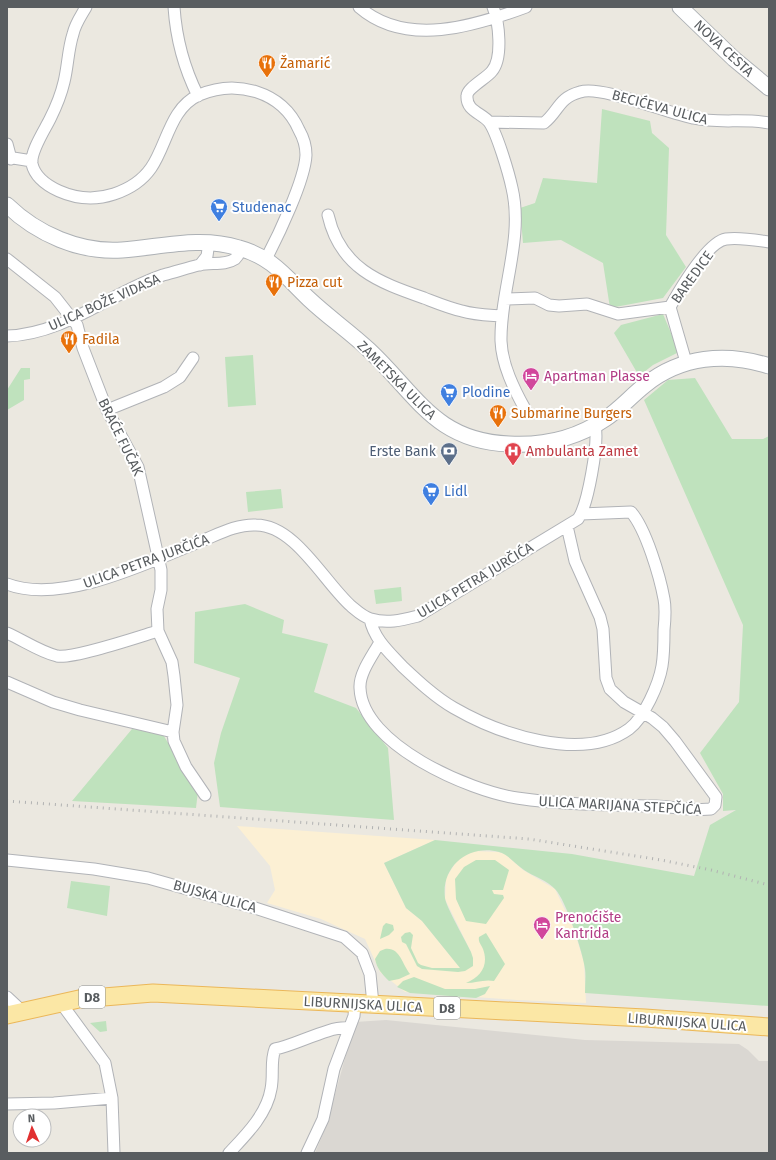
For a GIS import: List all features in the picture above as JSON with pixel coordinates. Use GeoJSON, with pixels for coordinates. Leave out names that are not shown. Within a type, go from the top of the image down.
{"type":"FeatureCollection","features":[{"type":"Feature","properties":{"kind":"main road","name":"NOVA CESTA"},"geometry":{"type":"LineString","coordinates":[[680,7],[734,60],[769,88]]}},
{"type":"Feature","properties":{"kind":"main road","name":"ZAMETSKA ULICA"},"geometry":{"type":"LineString","coordinates":[[7,205],[19,216],[43,231],[71,244],[92,249],[120,250],[209,242],[241,248],[266,259],[278,268],[337,324],[369,349],[423,408],[441,423],[458,433],[492,443],[534,444],[558,440],[595,426],[620,409],[646,384],[668,369],[686,362],[732,358],[769,366]]}},
{"type":"Feature","properties":{"kind":"main road","name":"LIBURNIJSKA ULICA"},"geometry":{"type":"LineString","coordinates":[[14,1013],[96,997],[153,993],[769,1027]]}},
{"type":"Feature","properties":{"kind":"street"},"geometry":{"type":"LineString","coordinates":[[86,7],[73,32],[64,84],[56,106],[33,153],[32,162],[34,170],[40,178],[51,187],[70,195],[97,198],[121,192],[139,182],[151,168],[173,121],[184,106],[198,96],[220,89],[238,87],[265,95],[278,102],[288,112],[300,132],[306,154],[302,176],[266,259]]}},
{"type":"Feature","properties":{"kind":"street"},"geometry":{"type":"LineString","coordinates":[[174,7],[176,32],[188,74],[198,96]]}},
{"type":"Feature","properties":{"kind":"street"},"geometry":{"type":"LineString","coordinates":[[359,7],[375,18],[391,25],[424,31],[449,29],[495,12],[526,7]]}},
{"type":"Feature","properties":{"kind":"street"},"geometry":{"type":"LineString","coordinates":[[495,12],[499,35],[496,65],[487,77],[468,92],[466,96],[471,108],[489,122],[508,174],[514,204],[515,239],[502,316],[502,342],[505,360],[516,392],[525,409]]}},
{"type":"Feature","properties":{"kind":"street","name":"BECIĆEVA ULICA"},"geometry":{"type":"LineString","coordinates":[[489,122],[544,123],[560,102],[565,98],[581,91],[598,91],[693,118],[720,121],[751,121],[769,123]]}},
{"type":"Feature","properties":{"kind":"street"},"geometry":{"type":"LineString","coordinates":[[7,144],[9,158],[32,162]]}},
{"type":"Feature","properties":{"kind":"street"},"geometry":{"type":"LineString","coordinates":[[328,215],[331,228],[340,246],[356,264],[379,281],[463,312],[502,316]]}},
{"type":"Feature","properties":{"kind":"street","name":"BAREDICE"},"geometry":{"type":"LineString","coordinates":[[686,362],[670,307],[692,272],[708,252],[720,241],[736,239],[769,242]]}},
{"type":"Feature","properties":{"kind":"street"},"geometry":{"type":"LineString","coordinates":[[200,265],[207,256],[209,242]]}},
{"type":"Feature","properties":{"kind":"street","name":"ULICA BOŽE VIDASA"},"geometry":{"type":"LineString","coordinates":[[7,336],[37,332],[73,319],[126,291],[162,276],[200,265],[228,262],[235,259],[241,248]]}},
{"type":"Feature","properties":{"kind":"street","name":"BRAĆE FUČAK"},"geometry":{"type":"LineString","coordinates":[[7,259],[56,297],[77,325],[83,348],[107,410],[138,467],[159,558],[161,590],[157,609],[158,631]]}},
{"type":"Feature","properties":{"kind":"street"},"geometry":{"type":"LineString","coordinates":[[505,299],[535,298],[549,305],[559,306],[587,304],[618,314],[670,307]]}},
{"type":"Feature","properties":{"kind":"street"},"geometry":{"type":"LineString","coordinates":[[107,410],[170,384],[180,377],[193,358]]}},
{"type":"Feature","properties":{"kind":"street"},"geometry":{"type":"LineString","coordinates":[[370,619],[374,634],[380,642],[415,678],[443,701],[482,722],[522,737],[568,745],[591,744],[613,738],[630,729],[642,714],[655,691],[662,666],[664,600],[657,572],[643,534],[631,512],[581,514],[596,443],[595,426]]}},
{"type":"Feature","properties":{"kind":"street","name":"ULICA PETRA JURČIĆA"},"geometry":{"type":"LineString","coordinates":[[7,584],[49,590],[66,588],[101,579],[235,528],[257,525],[276,530],[285,535],[299,547],[343,599],[355,610],[370,619],[390,622],[418,616],[495,568],[567,526],[578,519],[581,514]]}},
{"type":"Feature","properties":{"kind":"street","name":"ULICA MARIJANA STEPČIĆA"},"geometry":{"type":"LineString","coordinates":[[380,642],[361,676],[360,683],[364,707],[387,738],[432,768],[477,788],[517,798],[708,810],[713,808],[716,798],[675,741],[652,718],[642,714],[624,702],[610,689],[606,678],[603,629],[600,617],[575,561],[567,526]]}},
{"type":"Feature","properties":{"kind":"street"},"geometry":{"type":"LineString","coordinates":[[7,632],[49,654],[59,656],[76,654],[158,631],[172,662],[177,705],[173,732],[174,741],[177,750],[204,795]]}},
{"type":"Feature","properties":{"kind":"street"},"geometry":{"type":"LineString","coordinates":[[7,682],[53,702],[80,710],[173,732]]}},
{"type":"Feature","properties":{"kind":"street","name":"BUJSKA ULICA"},"geometry":{"type":"LineString","coordinates":[[7,860],[94,869],[148,878],[255,908],[344,937],[362,953],[370,974],[373,1004]]}},
{"type":"Feature","properties":{"kind":"street"},"geometry":{"type":"LineString","coordinates":[[7,997],[14,1013]]}},
{"type":"Feature","properties":{"kind":"street"},"geometry":{"type":"LineString","coordinates":[[61,1003],[105,1063],[112,1098],[114,1153]]}},
{"type":"Feature","properties":{"kind":"street"},"geometry":{"type":"LineString","coordinates":[[307,1153],[323,1119],[334,1069],[348,1028],[354,1016],[355,1004]]}},
{"type":"Feature","properties":{"kind":"street"},"geometry":{"type":"LineString","coordinates":[[229,1153],[262,1115],[271,1089],[272,1057],[275,1049],[289,1046],[328,1032],[348,1028]]}},
{"type":"Feature","properties":{"kind":"street"},"geometry":{"type":"LineString","coordinates":[[7,1104],[54,1103],[112,1098]]}},
{"type":"Feature","properties":{"kind":"shaded area"},"geometry":{"type":"Polygon","coordinates":[[[237,826],[435,840],[384,863],[406,908],[422,921],[461,969],[471,952],[445,899],[446,878],[456,862],[465,855],[474,851],[498,852],[505,854],[523,870],[555,889],[573,927],[584,962],[586,1003],[405,992],[380,972],[365,939],[321,919],[267,903],[275,890],[270,866],[237,826]]]}},
{"type":"Feature","properties":{"kind":"shaded area"},"geometry":{"type":"Polygon","coordinates":[[[386,1020],[585,1040],[739,1044],[748,1050],[759,1061],[769,1061],[769,1153],[315,1153],[326,1127],[355,1022],[386,1020]]]}},
{"type":"Feature","properties":{"kind":"green space"},"geometry":{"type":"Polygon","coordinates":[[[602,109],[650,121],[652,133],[669,148],[666,235],[686,267],[663,298],[610,308],[603,263],[561,240],[523,243],[520,208],[535,203],[543,178],[597,183],[602,109]]]}},
{"type":"Feature","properties":{"kind":"green space"},"geometry":{"type":"Polygon","coordinates":[[[663,314],[679,352],[653,365],[639,376],[614,333],[621,325],[663,314]]]}},
{"type":"Feature","properties":{"kind":"green space"},"geometry":{"type":"Polygon","coordinates":[[[253,355],[256,405],[228,407],[225,357],[253,355]]]}},
{"type":"Feature","properties":{"kind":"green space"},"geometry":{"type":"Polygon","coordinates":[[[21,368],[30,368],[30,379],[24,380],[24,400],[7,410],[7,390],[21,368]]]}},
{"type":"Feature","properties":{"kind":"green space"},"geometry":{"type":"Polygon","coordinates":[[[695,378],[732,439],[763,439],[769,436],[769,1006],[585,993],[584,961],[569,915],[555,889],[524,870],[506,855],[488,850],[477,851],[459,860],[452,867],[445,887],[446,902],[471,952],[473,966],[465,971],[458,972],[422,969],[417,966],[406,944],[402,942],[401,937],[405,933],[410,932],[413,935],[411,948],[418,963],[421,965],[432,968],[460,968],[422,921],[406,908],[384,863],[435,840],[572,854],[694,876],[710,825],[736,810],[723,811],[723,794],[700,753],[739,702],[743,625],[644,400],[668,380],[695,378]]]}},
{"type":"Feature","properties":{"kind":"green space"},"geometry":{"type":"Polygon","coordinates":[[[281,489],[283,508],[248,512],[246,492],[281,489]]]}},
{"type":"Feature","properties":{"kind":"green space"},"geometry":{"type":"Polygon","coordinates":[[[401,587],[402,601],[376,604],[374,590],[401,587]]]}},
{"type":"Feature","properties":{"kind":"green space"},"geometry":{"type":"Polygon","coordinates":[[[245,604],[284,620],[282,633],[328,644],[314,692],[356,708],[388,748],[394,820],[220,807],[214,763],[221,733],[240,678],[194,663],[195,612],[245,604]]]}},
{"type":"Feature","properties":{"kind":"green space"},"geometry":{"type":"Polygon","coordinates":[[[132,729],[162,733],[198,791],[196,808],[72,801],[132,729]]]}},
{"type":"Feature","properties":{"kind":"green space"},"geometry":{"type":"Polygon","coordinates":[[[476,860],[495,860],[509,870],[503,890],[492,890],[494,894],[503,895],[504,898],[486,924],[466,921],[456,899],[455,879],[464,867],[476,860]]]}},
{"type":"Feature","properties":{"kind":"green space"},"geometry":{"type":"Polygon","coordinates":[[[71,881],[110,886],[107,916],[67,908],[71,881]]]}},
{"type":"Feature","properties":{"kind":"green space"},"geometry":{"type":"Polygon","coordinates":[[[386,923],[393,925],[394,930],[389,935],[380,939],[383,926],[386,923]]]}},
{"type":"Feature","properties":{"kind":"green space"},"geometry":{"type":"Polygon","coordinates":[[[486,933],[505,964],[494,981],[487,980],[466,983],[480,974],[484,965],[485,955],[479,942],[479,937],[486,933]]]}},
{"type":"Feature","properties":{"kind":"green space"},"geometry":{"type":"Polygon","coordinates":[[[390,949],[397,953],[410,974],[399,979],[389,981],[380,971],[375,959],[380,951],[390,949]]]}},
{"type":"Feature","properties":{"kind":"green space"},"geometry":{"type":"Polygon","coordinates":[[[414,977],[445,989],[475,989],[490,986],[485,994],[476,998],[410,993],[397,987],[403,981],[414,977]]]}},
{"type":"Feature","properties":{"kind":"green space"},"geometry":{"type":"Polygon","coordinates":[[[106,1021],[107,1031],[100,1032],[90,1023],[106,1021]]]}},
{"type":"Feature","properties":{"kind":"railway"},"geometry":{"type":"LineString","coordinates":[[7,801],[529,839],[661,860],[711,870],[769,885]]}},
{"type":"Feature","properties":{"kind":"place","name":"Žamarić"},"geometry":{"type":"Point","coordinates":[267,78]}},
{"type":"Feature","properties":{"kind":"place","name":"Studenac"},"geometry":{"type":"Point","coordinates":[219,222]}},
{"type":"Feature","properties":{"kind":"place","name":"Pizza cut"},"geometry":{"type":"Point","coordinates":[274,297]}},
{"type":"Feature","properties":{"kind":"place","name":"Fadila"},"geometry":{"type":"Point","coordinates":[69,354]}},
{"type":"Feature","properties":{"kind":"place","name":"Apartman Plasse"},"geometry":{"type":"Point","coordinates":[531,391]}},
{"type":"Feature","properties":{"kind":"place","name":"Plodine"},"geometry":{"type":"Point","coordinates":[449,407]}},
{"type":"Feature","properties":{"kind":"place","name":"Submarine Burgers"},"geometry":{"type":"Point","coordinates":[498,428]}},
{"type":"Feature","properties":{"kind":"place","name":"Erste Bank"},"geometry":{"type":"Point","coordinates":[449,466]}},
{"type":"Feature","properties":{"kind":"place","name":"Ambulanta Zamet"},"geometry":{"type":"Point","coordinates":[513,466]}},
{"type":"Feature","properties":{"kind":"place","name":"Lidl"},"geometry":{"type":"Point","coordinates":[431,506]}},
{"type":"Feature","properties":{"kind":"place","name":"Prenoćište Kantrida"},"geometry":{"type":"Point","coordinates":[542,940]}}]}
